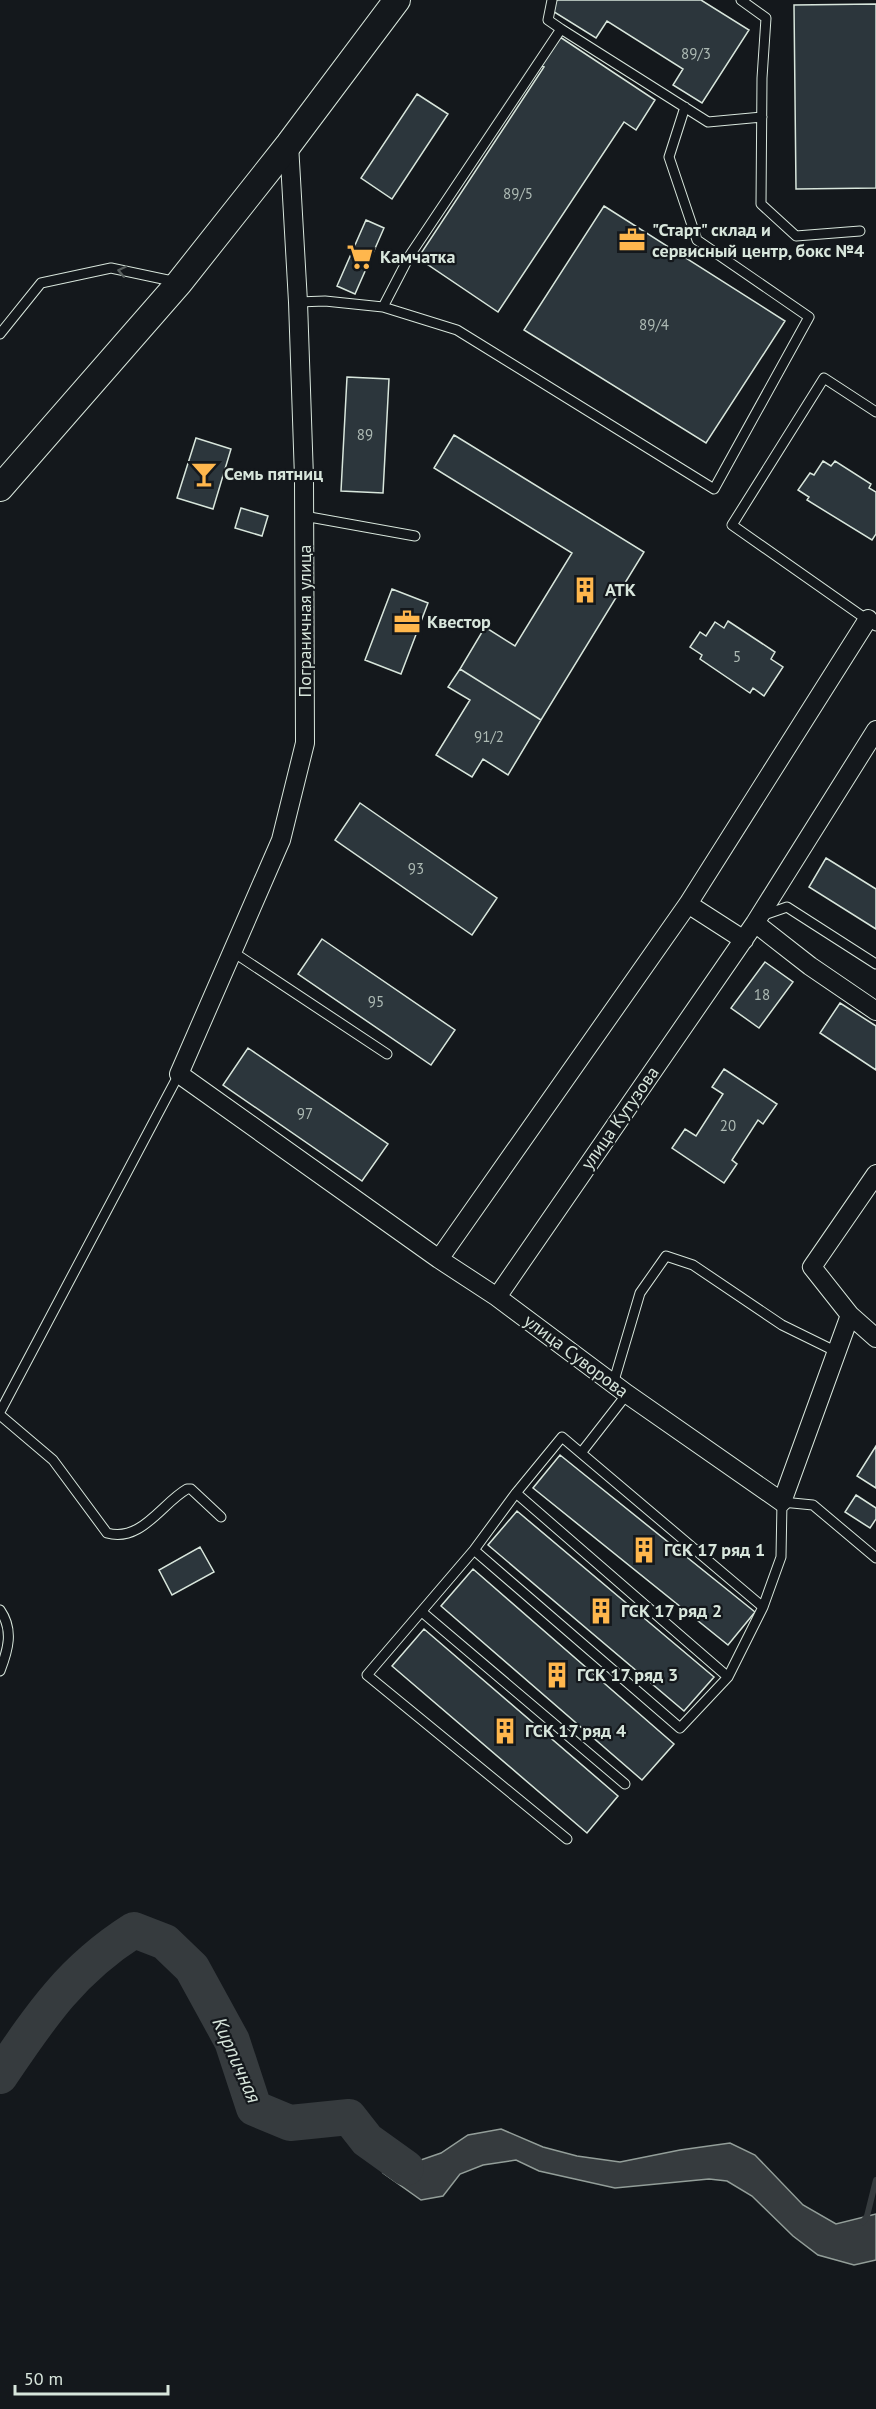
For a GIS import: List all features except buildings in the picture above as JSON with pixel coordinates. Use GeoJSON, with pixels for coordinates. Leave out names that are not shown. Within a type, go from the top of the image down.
{"type":"FeatureCollection","features":[{"type":"Feature","properties":{"kind":"street"},"geometry":{"type":"LineString","coordinates":[[0,488],[179,283],[289,144],[397,0]]}},
{"type":"Feature","properties":{"kind":"street","name":"Пограничная улица"},"geometry":{"type":"LineString","coordinates":[[179,1074],[281,840],[305,743],[304,516],[298,302],[289,144]]}},
{"type":"Feature","properties":{"kind":"street"},"geometry":{"type":"LineString","coordinates":[[439,1259],[688,904],[872,622]]}},
{"type":"Feature","properties":{"kind":"street","name":"улица Кутузова"},"geometry":{"type":"LineString","coordinates":[[496,1297],[744,940],[876,730]]}},
{"type":"Feature","properties":{"kind":"street"},"geometry":{"type":"LineString","coordinates":[[688,904],[744,940]]}},
{"type":"Feature","properties":{"kind":"street"},"geometry":{"type":"LineString","coordinates":[[757,920],[810,966],[876,1011]]}},
{"type":"Feature","properties":{"kind":"street","name":"улица Суворова"},"geometry":{"type":"LineString","coordinates":[[179,1074],[782,1502]]}},
{"type":"Feature","properties":{"kind":"street"},"geometry":{"type":"LineString","coordinates":[[876,1174],[812,1267],[850,1315],[876,1338]]}},
{"type":"Feature","properties":{"kind":"street"},"geometry":{"type":"LineString","coordinates":[[782,1502],[850,1315]]}},
{"type":"Feature","properties":{"kind":"lane"},"geometry":{"type":"LineString","coordinates":[[552,0],[548,20],[708,122],[762,117]]}},
{"type":"Feature","properties":{"kind":"lane"},"geometry":{"type":"LineString","coordinates":[[741,0],[766,18],[761,204],[796,236],[860,231]]}},
{"type":"Feature","properties":{"kind":"lane"},"geometry":{"type":"LineString","coordinates":[[383,307],[410,255],[561,29]]}},
{"type":"Feature","properties":{"kind":"lane"},"geometry":{"type":"LineString","coordinates":[[298,302],[325,301],[383,307],[457,330],[714,489],[809,317],[697,240],[669,157],[685,107]]}},
{"type":"Feature","properties":{"kind":"lane"},"geometry":{"type":"LineString","coordinates":[[0,334],[41,283],[111,268],[179,283]]}},
{"type":"Feature","properties":{"kind":"lane"},"geometry":{"type":"LineString","coordinates":[[872,622],[732,525],[824,378],[876,412]]}},
{"type":"Feature","properties":{"kind":"lane"},"geometry":{"type":"LineString","coordinates":[[304,516],[415,536]]}},
{"type":"Feature","properties":{"kind":"lane"},"geometry":{"type":"LineString","coordinates":[[757,920],[787,907],[876,964]]}},
{"type":"Feature","properties":{"kind":"lane"},"geometry":{"type":"LineString","coordinates":[[233,952],[387,1054]]}},
{"type":"Feature","properties":{"kind":"lane"},"geometry":{"type":"LineString","coordinates":[[179,1074],[0,1414],[53,1460],[107,1533],[120,1535],[134,1530],[187,1489],[191,1489],[221,1517]]}},
{"type":"Feature","properties":{"kind":"lane"},"geometry":{"type":"LineString","coordinates":[[581,1453],[620,1389],[640,1293],[666,1256],[693,1265],[782,1325],[837,1352]]}},
{"type":"Feature","properties":{"kind":"lane"},"geometry":{"type":"LineString","coordinates":[[567,1839],[367,1675],[474,1550],[516,1493],[562,1437],[763,1607]]}},
{"type":"Feature","properties":{"kind":"lane"},"geometry":{"type":"LineString","coordinates":[[516,1493],[728,1677]]}},
{"type":"Feature","properties":{"kind":"lane"},"geometry":{"type":"LineString","coordinates":[[474,1550],[680,1728],[728,1677],[763,1607],[781,1557],[782,1502],[813,1505],[876,1558]]}},
{"type":"Feature","properties":{"kind":"lane"},"geometry":{"type":"LineString","coordinates":[[0,1611],[9,1630],[7,1650],[0,1671]]}},
{"type":"Feature","properties":{"kind":"lane"},"geometry":{"type":"LineString","coordinates":[[422,1612],[626,1784]]}},
{"type":"Feature","properties":{"kind":"shaded area"},"geometry":{"type":"Polygon","coordinates":[[[501,2129],[543,2147],[577,2156],[620,2162],[730,2143],[755,2155],[803,2205],[836,2224],[876,2214],[876,2260],[854,2265],[818,2255],[793,2236],[752,2196],[727,2181],[709,2179],[615,2188],[539,2171],[516,2160],[483,2165],[460,2174],[443,2196],[421,2200],[383,2173],[367,2140],[388,2146],[418,2161],[441,2153],[468,2135],[501,2129]]]}},
{"type":"Feature","properties":{"kind":"waterway","name":"Кирпичная"},"geometry":{"type":"LineString","coordinates":[[0,2076],[29,2033],[59,1995],[92,1961],[134,1930],[165,1942],[192,1968],[232,2041],[254,2108],[290,2123],[349,2117],[367,2140],[406,2168]]}},
{"type":"Feature","properties":{"kind":"waterway"},"geometry":{"type":"LineString","coordinates":[[863,2222],[867,2216],[876,2180]]}},
{"type":"Feature","properties":{"kind":"place","name":"\"Старт\" склад и сервисный центр, бокс №4"},"geometry":{"type":"Point","coordinates":[632,240]}},
{"type":"Feature","properties":{"kind":"place","name":"Камчатка"},"geometry":{"type":"Point","coordinates":[360,257]}},
{"type":"Feature","properties":{"kind":"place","name":"Семь пятниц"},"geometry":{"type":"Point","coordinates":[204,474]}},
{"type":"Feature","properties":{"kind":"place","name":"АТК"},"geometry":{"type":"Point","coordinates":[585,590]}},
{"type":"Feature","properties":{"kind":"place","name":"Квестор"},"geometry":{"type":"Point","coordinates":[407,622]}},
{"type":"Feature","properties":{"kind":"place","name":"ГСК 17 ряд 1"},"geometry":{"type":"Point","coordinates":[644,1550]}},
{"type":"Feature","properties":{"kind":"place","name":"ГСК 17 ряд 2"},"geometry":{"type":"Point","coordinates":[601,1611]}},
{"type":"Feature","properties":{"kind":"place","name":"ГСК 17 ряд 3"},"geometry":{"type":"Point","coordinates":[557,1675]}},
{"type":"Feature","properties":{"kind":"place","name":"ГСК 17 ряд 4"},"geometry":{"type":"Point","coordinates":[505,1731]}}]}
